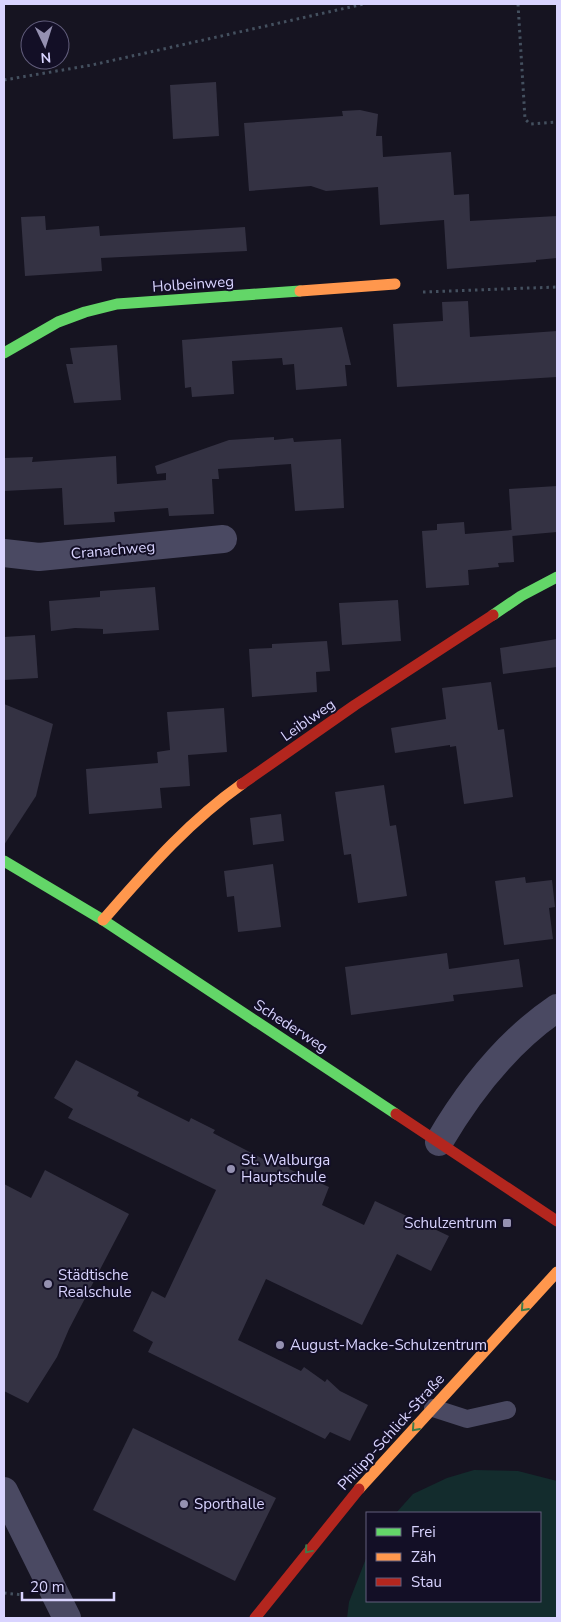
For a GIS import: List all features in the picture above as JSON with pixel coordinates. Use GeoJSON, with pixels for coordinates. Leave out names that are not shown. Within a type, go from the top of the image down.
{"type":"FeatureCollection","features":[{"type":"Feature","properties":{"kind":"street","name":"Holbeinweg"},"geometry":{"type":"LineString","coordinates":[[4,353],[55,321],[92,309],[117,304],[395,284]]}},
{"type":"Feature","properties":{"kind":"street","name":"Cranachweg"},"geometry":{"type":"LineString","coordinates":[[4,553],[39,557],[223,539]]}},
{"type":"Feature","properties":{"kind":"street","name":"Leiblweg"},"geometry":{"type":"LineString","coordinates":[[103,920],[171,843],[210,807],[355,705],[521,596],[557,577]]}},
{"type":"Feature","properties":{"kind":"street","name":"Schederweg"},"geometry":{"type":"LineString","coordinates":[[4,862],[103,920],[557,1221]]}},
{"type":"Feature","properties":{"kind":"street"},"geometry":{"type":"LineString","coordinates":[[439,1142],[455,1114],[492,1066],[517,1039],[557,1008]]}},
{"type":"Feature","properties":{"kind":"street","name":"Philipp-Schlick-Straße"},"geometry":{"type":"LineString","coordinates":[[256,1618],[285,1578],[364,1484],[557,1272]]}},
{"type":"Feature","properties":{"kind":"street"},"geometry":{"type":"LineString","coordinates":[[4,1491],[67,1618]]}},
{"type":"Feature","properties":{"kind":"lane"},"geometry":{"type":"LineString","coordinates":[[433,1408],[467,1419],[507,1410]]}},
{"type":"Feature","properties":{"kind":"path"},"geometry":{"type":"LineString","coordinates":[[4,80],[92,64],[364,4]]}},
{"type":"Feature","properties":{"kind":"path"},"geometry":{"type":"LineString","coordinates":[[518,4],[525,119],[530,124],[557,122]]}},
{"type":"Feature","properties":{"kind":"path"},"geometry":{"type":"LineString","coordinates":[[395,284],[427,293],[557,287]]}},
{"type":"Feature","properties":{"kind":"green space"},"geometry":{"type":"Polygon","coordinates":[[[474,1470],[518,1471],[557,1481],[557,1618],[347,1618],[349,1602],[366,1559],[366,1602],[541,1602],[541,1512],[397,1512],[413,1494],[447,1478],[474,1470]]]}},
{"type":"Feature","properties":{"kind":"building"},"geometry":{"type":"Polygon","coordinates":[[[216,82],[219,136],[173,139],[170,85],[216,82]]]}},
{"type":"Feature","properties":{"kind":"building"},"geometry":{"type":"Polygon","coordinates":[[[360,110],[378,114],[376,136],[382,136],[383,157],[451,152],[454,195],[469,194],[470,221],[557,216],[557,258],[536,260],[536,262],[447,269],[444,220],[380,225],[378,187],[326,191],[311,186],[249,191],[244,123],[343,116],[342,111],[360,110]]]}},
{"type":"Feature","properties":{"kind":"building"},"geometry":{"type":"Polygon","coordinates":[[[45,216],[46,230],[99,226],[100,236],[245,227],[247,251],[101,258],[102,271],[25,276],[21,217],[45,216]]]}},
{"type":"Feature","properties":{"kind":"building"},"geometry":{"type":"Polygon","coordinates":[[[468,301],[470,337],[557,331],[557,377],[397,387],[393,324],[443,321],[442,302],[468,301]]]}},
{"type":"Feature","properties":{"kind":"building"},"geometry":{"type":"Polygon","coordinates":[[[342,327],[351,365],[345,365],[347,386],[296,390],[294,364],[283,365],[282,358],[232,361],[234,394],[192,397],[191,387],[185,388],[182,340],[342,327]]]}},
{"type":"Feature","properties":{"kind":"building"},"geometry":{"type":"Polygon","coordinates":[[[117,345],[121,400],[74,403],[66,364],[73,364],[70,348],[117,345]]]}},
{"type":"Feature","properties":{"kind":"building"},"geometry":{"type":"Polygon","coordinates":[[[274,437],[274,440],[293,438],[294,442],[341,439],[344,508],[295,511],[291,464],[218,469],[219,479],[212,479],[214,514],[169,516],[168,508],[114,512],[115,522],[64,525],[62,488],[4,491],[4,458],[33,457],[32,462],[116,456],[117,484],[166,480],[166,473],[157,474],[155,466],[229,440],[274,437]]]}},
{"type":"Feature","properties":{"kind":"building"},"geometry":{"type":"Polygon","coordinates":[[[557,486],[557,532],[512,536],[509,489],[557,486]]]}},
{"type":"Feature","properties":{"kind":"building"},"geometry":{"type":"Polygon","coordinates":[[[464,522],[465,534],[512,530],[514,562],[498,563],[499,567],[468,570],[469,585],[426,588],[422,531],[437,530],[437,524],[464,522]]]}},
{"type":"Feature","properties":{"kind":"building"},"geometry":{"type":"Polygon","coordinates":[[[155,587],[159,630],[103,634],[103,629],[75,628],[51,631],[49,601],[100,597],[100,591],[155,587]]]}},
{"type":"Feature","properties":{"kind":"building"},"geometry":{"type":"Polygon","coordinates":[[[398,600],[401,641],[342,645],[339,603],[398,600]]]}},
{"type":"Feature","properties":{"kind":"building"},"geometry":{"type":"Polygon","coordinates":[[[35,635],[38,678],[4,680],[4,637],[35,635]]]}},
{"type":"Feature","properties":{"kind":"building"},"geometry":{"type":"Polygon","coordinates":[[[557,639],[557,667],[503,674],[500,648],[557,639]]]}},
{"type":"Feature","properties":{"kind":"building"},"geometry":{"type":"Polygon","coordinates":[[[327,641],[330,671],[316,672],[317,692],[252,697],[249,649],[272,648],[272,644],[327,641]]]}},
{"type":"Feature","properties":{"kind":"building"},"geometry":{"type":"Polygon","coordinates":[[[491,682],[498,730],[504,729],[513,797],[464,804],[456,746],[450,747],[450,745],[395,753],[391,728],[446,719],[442,688],[491,682]]]}},
{"type":"Feature","properties":{"kind":"building"},"geometry":{"type":"Polygon","coordinates":[[[4,704],[53,724],[36,796],[4,845],[4,704]]]}},
{"type":"Feature","properties":{"kind":"building"},"geometry":{"type":"Polygon","coordinates":[[[224,708],[227,752],[188,755],[190,786],[160,788],[162,808],[89,814],[86,769],[158,763],[157,752],[170,750],[167,712],[224,708]]]}},
{"type":"Feature","properties":{"kind":"building"},"geometry":{"type":"Polygon","coordinates":[[[384,785],[390,826],[396,825],[407,896],[358,903],[351,854],[344,855],[335,792],[384,785]]]}},
{"type":"Feature","properties":{"kind":"building"},"geometry":{"type":"Polygon","coordinates":[[[281,814],[284,841],[253,845],[250,818],[281,814]]]}},
{"type":"Feature","properties":{"kind":"building"},"geometry":{"type":"Polygon","coordinates":[[[273,864],[281,927],[238,932],[234,896],[227,897],[224,871],[273,864]]]}},
{"type":"Feature","properties":{"kind":"building"},"geometry":{"type":"Polygon","coordinates":[[[525,877],[526,883],[552,880],[555,907],[549,908],[553,939],[504,945],[495,881],[525,877]]]}},
{"type":"Feature","properties":{"kind":"building"},"geometry":{"type":"Polygon","coordinates":[[[447,953],[449,969],[519,959],[523,987],[453,995],[454,1001],[351,1015],[345,967],[447,953]]]}},
{"type":"Feature","properties":{"kind":"building"},"geometry":{"type":"Polygon","coordinates":[[[76,1060],[139,1092],[137,1096],[189,1122],[191,1118],[215,1130],[213,1133],[265,1160],[267,1156],[289,1169],[329,1187],[322,1205],[364,1225],[375,1201],[449,1236],[431,1271],[397,1254],[362,1325],[266,1279],[238,1340],[301,1371],[304,1367],[325,1382],[327,1379],[340,1391],[368,1405],[350,1441],[330,1432],[325,1439],[148,1352],[153,1342],[133,1331],[152,1291],[165,1298],[216,1190],[68,1118],[73,1109],[54,1098],[76,1060]]]}},
{"type":"Feature","properties":{"kind":"building","name":"Städtische Realschule"},"geometry":{"type":"Polygon","coordinates":[[[45,1170],[129,1214],[69,1329],[57,1357],[28,1403],[4,1391],[4,1184],[31,1198],[45,1170]]]}},
{"type":"Feature","properties":{"kind":"building","name":"Sporthalle"},"geometry":{"type":"Polygon","coordinates":[[[133,1428],[276,1498],[235,1581],[93,1510],[133,1428]]]}},
{"type":"Feature","properties":{"kind":"traffic: fast"},"geometry":{"type":"LineString","coordinates":[[4,353],[58,322],[85,312],[117,304],[300,291]]}},
{"type":"Feature","properties":{"kind":"traffic: fast"},"geometry":{"type":"LineString","coordinates":[[493,615],[521,596],[557,577]]}},
{"type":"Feature","properties":{"kind":"traffic: fast"},"geometry":{"type":"LineString","coordinates":[[4,861],[103,920],[396,1114]]}},
{"type":"Feature","properties":{"kind":"traffic: slow"},"geometry":{"type":"LineString","coordinates":[[300,291],[395,284]]}},
{"type":"Feature","properties":{"kind":"traffic: slow"},"geometry":{"type":"LineString","coordinates":[[103,920],[185,831],[242,784]]}},
{"type":"Feature","properties":{"kind":"traffic: slow"},"geometry":{"type":"LineString","coordinates":[[359,1489],[557,1272]]}},
{"type":"Feature","properties":{"kind":"traffic: jam"},"geometry":{"type":"LineString","coordinates":[[242,784],[355,705],[493,615]]}},
{"type":"Feature","properties":{"kind":"traffic: jam"},"geometry":{"type":"LineString","coordinates":[[396,1114],[557,1221]]}},
{"type":"Feature","properties":{"kind":"traffic: jam"},"geometry":{"type":"LineString","coordinates":[[255,1618],[359,1489]]}},
{"type":"Feature","properties":{"kind":"place","name":"St. Walburga Hauptschule"},"geometry":{"type":"Point","coordinates":[231,1169]}},
{"type":"Feature","properties":{"kind":"place","name":"Schulzentrum"},"geometry":{"type":"Point","coordinates":[507,1223]}},
{"type":"Feature","properties":{"kind":"place","name":"Städtische Realschule"},"geometry":{"type":"Point","coordinates":[48,1284]}},
{"type":"Feature","properties":{"kind":"place","name":"August-Macke-Schulzentrum"},"geometry":{"type":"Point","coordinates":[280,1345]}},
{"type":"Feature","properties":{"kind":"place","name":"Sporthalle"},"geometry":{"type":"Point","coordinates":[184,1504]}}]}
